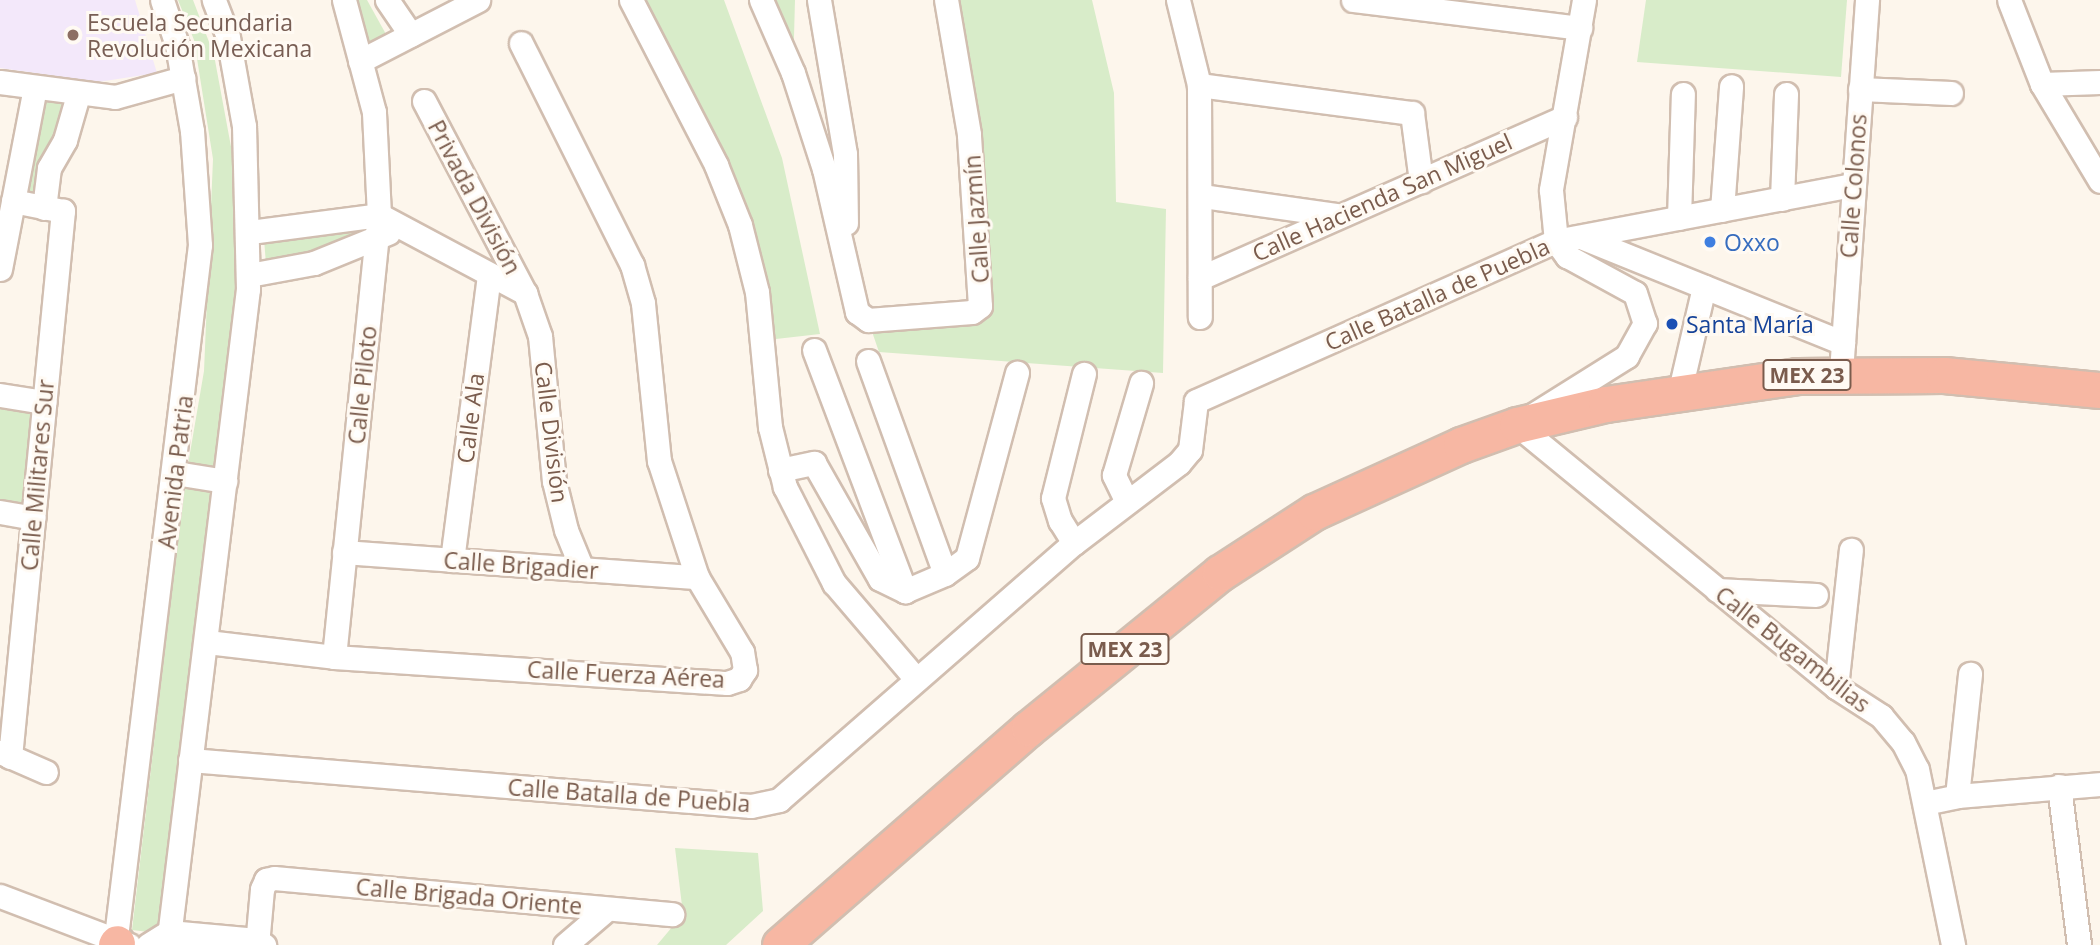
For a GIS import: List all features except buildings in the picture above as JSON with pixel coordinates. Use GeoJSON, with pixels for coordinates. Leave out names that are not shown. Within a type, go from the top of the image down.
{"type":"FeatureCollection","features":[{"type":"Feature","properties":{"kind":"highway","name":"MEX 23"},"geometry":{"type":"LineString","coordinates":[[780,945],[1029,728],[1175,608],[1268,538],[1358,490],[1517,425],[1842,358],[1944,375],[2100,390]]}},
{"type":"Feature","properties":{"kind":"street","name":"Avenida Patria"},"geometry":{"type":"LineString","coordinates":[[125,945],[200,245],[183,78],[162,0]]}},
{"type":"Feature","properties":{"kind":"street"},"geometry":{"type":"LineString","coordinates":[[168,939],[207,642],[248,275],[250,232],[244,126],[228,37],[214,0]]}},
{"type":"Feature","properties":{"kind":"street","name":"Calle Piloto"},"geometry":{"type":"LineString","coordinates":[[334,657],[377,241],[388,221],[374,112],[344,0]]}},
{"type":"Feature","properties":{"kind":"street"},"geometry":{"type":"LineString","coordinates":[[387,0],[411,35]]}},
{"type":"Feature","properties":{"kind":"street"},"geometry":{"type":"LineString","coordinates":[[360,61],[478,0]]}},
{"type":"Feature","properties":{"kind":"street"},"geometry":{"type":"LineString","coordinates":[[631,0],[716,165],[740,225],[757,292],[769,427],[780,470],[834,583],[916,679]]}},
{"type":"Feature","properties":{"kind":"street","name":"Calle Jazmín"},"geometry":{"type":"LineString","coordinates":[[761,0],[793,73],[824,169],[857,312],[863,319],[972,312],[981,306],[969,134],[946,0]]}},
{"type":"Feature","properties":{"kind":"street","name":"Calle Jazmín"},"geometry":{"type":"LineString","coordinates":[[819,0],[845,154],[847,268]]}},
{"type":"Feature","properties":{"kind":"street"},"geometry":{"type":"LineString","coordinates":[[1178,0],[1199,85],[1202,196],[1200,317]]}},
{"type":"Feature","properties":{"kind":"street"},"geometry":{"type":"LineString","coordinates":[[1353,0],[1580,28]]}},
{"type":"Feature","properties":{"kind":"street"},"geometry":{"type":"LineString","coordinates":[[1517,425],[1627,356],[1643,332],[1644,314],[1635,293],[1567,256],[1556,241],[1551,190],[1584,0]]}},
{"type":"Feature","properties":{"kind":"street","name":"Calle Colonos"},"geometry":{"type":"LineString","coordinates":[[1842,358],[1867,0]]}},
{"type":"Feature","properties":{"kind":"street"},"geometry":{"type":"LineString","coordinates":[[2009,0],[2042,84],[2100,181]]}},
{"type":"Feature","properties":{"kind":"street","name":"Calle Fuerza Aérea"},"geometry":{"type":"LineString","coordinates":[[207,642],[334,657],[727,683],[739,679],[745,670],[743,652],[697,577],[659,461],[643,303],[632,265],[521,43]]}},
{"type":"Feature","properties":{"kind":"street"},"geometry":{"type":"LineString","coordinates":[[0,82],[115,97],[183,78]]}},
{"type":"Feature","properties":{"kind":"street"},"geometry":{"type":"LineString","coordinates":[[2042,84],[2100,82]]}},
{"type":"Feature","properties":{"kind":"street"},"geometry":{"type":"LineString","coordinates":[[1199,85],[1412,113],[1421,181]]}},
{"type":"Feature","properties":{"kind":"street"},"geometry":{"type":"LineString","coordinates":[[1722,210],[1731,86]]}},
{"type":"Feature","properties":{"kind":"street"},"geometry":{"type":"LineString","coordinates":[[0,269],[35,88]]}},
{"type":"Feature","properties":{"kind":"street"},"geometry":{"type":"LineString","coordinates":[[1860,89],[1951,93]]}},
{"type":"Feature","properties":{"kind":"street"},"geometry":{"type":"LineString","coordinates":[[13,201],[44,208],[49,168],[65,140],[78,94]]}},
{"type":"Feature","properties":{"kind":"street"},"geometry":{"type":"LineString","coordinates":[[1679,218],[1683,94]]}},
{"type":"Feature","properties":{"kind":"street"},"geometry":{"type":"LineString","coordinates":[[1782,199],[1786,94]]}},
{"type":"Feature","properties":{"kind":"street","name":"Privada División"},"geometry":{"type":"LineString","coordinates":[[424,101],[525,293]]}},
{"type":"Feature","properties":{"kind":"street","name":"Calle Hacienda San Miguel"},"geometry":{"type":"LineString","coordinates":[[1199,278],[1337,215],[1565,117]]}},
{"type":"Feature","properties":{"kind":"street","name":"Calle Batalla de Puebla"},"geometry":{"type":"LineString","coordinates":[[190,760],[751,806],[779,800],[1074,543],[1190,450],[1196,401],[1556,241],[1853,185]]}},
{"type":"Feature","properties":{"kind":"street"},"geometry":{"type":"LineString","coordinates":[[1202,196],[1337,215]]}},
{"type":"Feature","properties":{"kind":"street","name":"Calle Militares Sur"},"geometry":{"type":"LineString","coordinates":[[5,754],[33,517],[63,211],[44,208]]}},
{"type":"Feature","properties":{"kind":"street"},"geometry":{"type":"LineString","coordinates":[[250,232],[388,221],[525,293]]}},
{"type":"Feature","properties":{"kind":"street"},"geometry":{"type":"LineString","coordinates":[[1581,237],[1704,286],[1842,358]]}},
{"type":"Feature","properties":{"kind":"street"},"geometry":{"type":"LineString","coordinates":[[248,275],[314,263],[377,241]]}},
{"type":"Feature","properties":{"kind":"street","name":"Calle Ala"},"geometry":{"type":"LineString","coordinates":[[452,559],[489,276]]}},
{"type":"Feature","properties":{"kind":"street"},"geometry":{"type":"LineString","coordinates":[[1680,390],[1704,286]]}},
{"type":"Feature","properties":{"kind":"street","name":"Calle División"},"geometry":{"type":"LineString","coordinates":[[525,293],[540,336],[554,481],[566,530],[582,569]]}},
{"type":"Feature","properties":{"kind":"street"},"geometry":{"type":"LineString","coordinates":[[814,350],[905,591]]}},
{"type":"Feature","properties":{"kind":"street"},"geometry":{"type":"LineString","coordinates":[[868,360],[945,574]]}},
{"type":"Feature","properties":{"kind":"street"},"geometry":{"type":"LineString","coordinates":[[780,470],[814,463],[880,579],[905,591],[945,574],[967,558],[976,538],[1017,373]]}},
{"type":"Feature","properties":{"kind":"street"},"geometry":{"type":"LineString","coordinates":[[1074,543],[1060,521],[1053,498],[1084,374]]}},
{"type":"Feature","properties":{"kind":"street"},"geometry":{"type":"LineString","coordinates":[[1128,502],[1114,475],[1141,383]]}},
{"type":"Feature","properties":{"kind":"street"},"geometry":{"type":"LineString","coordinates":[[0,396],[44,402]]}},
{"type":"Feature","properties":{"kind":"street","name":"Calle Bugambilias"},"geometry":{"type":"LineString","coordinates":[[1517,425],[1836,687],[1881,716],[1903,742],[1917,769],[1953,945]]}},
{"type":"Feature","properties":{"kind":"street"},"geometry":{"type":"LineString","coordinates":[[174,473],[225,481]]}},
{"type":"Feature","properties":{"kind":"street"},"geometry":{"type":"LineString","coordinates":[[0,512],[33,517]]}},
{"type":"Feature","properties":{"kind":"street"},"geometry":{"type":"LineString","coordinates":[[1836,687],[1851,550]]}},
{"type":"Feature","properties":{"kind":"street","name":"Calle Brigadier"},"geometry":{"type":"LineString","coordinates":[[344,552],[697,577]]}},
{"type":"Feature","properties":{"kind":"street"},"geometry":{"type":"LineString","coordinates":[[1717,590],[1816,595]]}},
{"type":"Feature","properties":{"kind":"street"},"geometry":{"type":"LineString","coordinates":[[1957,796],[1970,674]]}},
{"type":"Feature","properties":{"kind":"street"},"geometry":{"type":"LineString","coordinates":[[5,754],[46,772]]}},
{"type":"Feature","properties":{"kind":"street"},"geometry":{"type":"LineString","coordinates":[[1925,803],[1957,796],[2100,784]]}},
{"type":"Feature","properties":{"kind":"street"},"geometry":{"type":"LineString","coordinates":[[2059,786],[2079,945]]}},
{"type":"Feature","properties":{"kind":"street","name":"Calle Brigada Oriente"},"geometry":{"type":"LineString","coordinates":[[259,943],[266,880],[672,914]]}},
{"type":"Feature","properties":{"kind":"street"},"geometry":{"type":"LineString","coordinates":[[0,896],[125,945],[168,939],[259,943]]}},
{"type":"Feature","properties":{"kind":"street"},"geometry":{"type":"LineString","coordinates":[[565,945],[607,909]]}},
{"type":"Feature","properties":{"kind":"shaded area","name":"Escuela Secundaria Revolución Mexicana"},"geometry":{"type":"Polygon","coordinates":[[[0,0],[135,0],[157,73],[98,82],[0,68],[0,0]]]}},
{"type":"Feature","properties":{"kind":"green space"},"geometry":{"type":"Polygon","coordinates":[[[178,0],[193,0],[214,55],[237,179],[234,331],[157,933],[132,930],[184,488],[204,371],[213,159],[194,40],[178,0]]]}},
{"type":"Feature","properties":{"kind":"green space"},"geometry":{"type":"Polygon","coordinates":[[[353,0],[367,0],[387,36],[366,47],[353,0]]]}},
{"type":"Feature","properties":{"kind":"green space"},"geometry":{"type":"Polygon","coordinates":[[[631,0],[724,0],[782,158],[820,334],[776,339],[729,194],[631,0]]]}},
{"type":"Feature","properties":{"kind":"green space"},"geometry":{"type":"Polygon","coordinates":[[[760,0],[795,0],[793,73],[760,0]]]}},
{"type":"Feature","properties":{"kind":"green space"},"geometry":{"type":"Polygon","coordinates":[[[946,0],[1092,0],[1114,93],[1116,202],[1166,209],[1163,373],[879,352],[868,320],[977,310],[946,0]]]}},
{"type":"Feature","properties":{"kind":"green space"},"geometry":{"type":"Polygon","coordinates":[[[1646,0],[1847,0],[1841,77],[1637,62],[1646,0]]]}},
{"type":"Feature","properties":{"kind":"green space"},"geometry":{"type":"Polygon","coordinates":[[[35,88],[75,94],[44,208],[16,202],[35,88]]]}},
{"type":"Feature","properties":{"kind":"green space"},"geometry":{"type":"Polygon","coordinates":[[[360,226],[362,243],[266,264],[264,239],[360,226]]]}},
{"type":"Feature","properties":{"kind":"green space"},"geometry":{"type":"Polygon","coordinates":[[[0,403],[40,410],[30,507],[0,502],[0,403]]]}},
{"type":"Feature","properties":{"kind":"green space"},"geometry":{"type":"Polygon","coordinates":[[[675,848],[758,853],[763,911],[726,945],[657,945],[683,914],[675,848]]]}},
{"type":"Feature","properties":{"kind":"place","name":"Escuela Secundaria Revolución Mexicana"},"geometry":{"type":"Point","coordinates":[73,35]}},
{"type":"Feature","properties":{"kind":"place","name":"Oxxo"},"geometry":{"type":"Point","coordinates":[1710,242]}},
{"type":"Feature","properties":{"kind":"place","name":"Santa María"},"geometry":{"type":"Point","coordinates":[1672,324]}}]}
